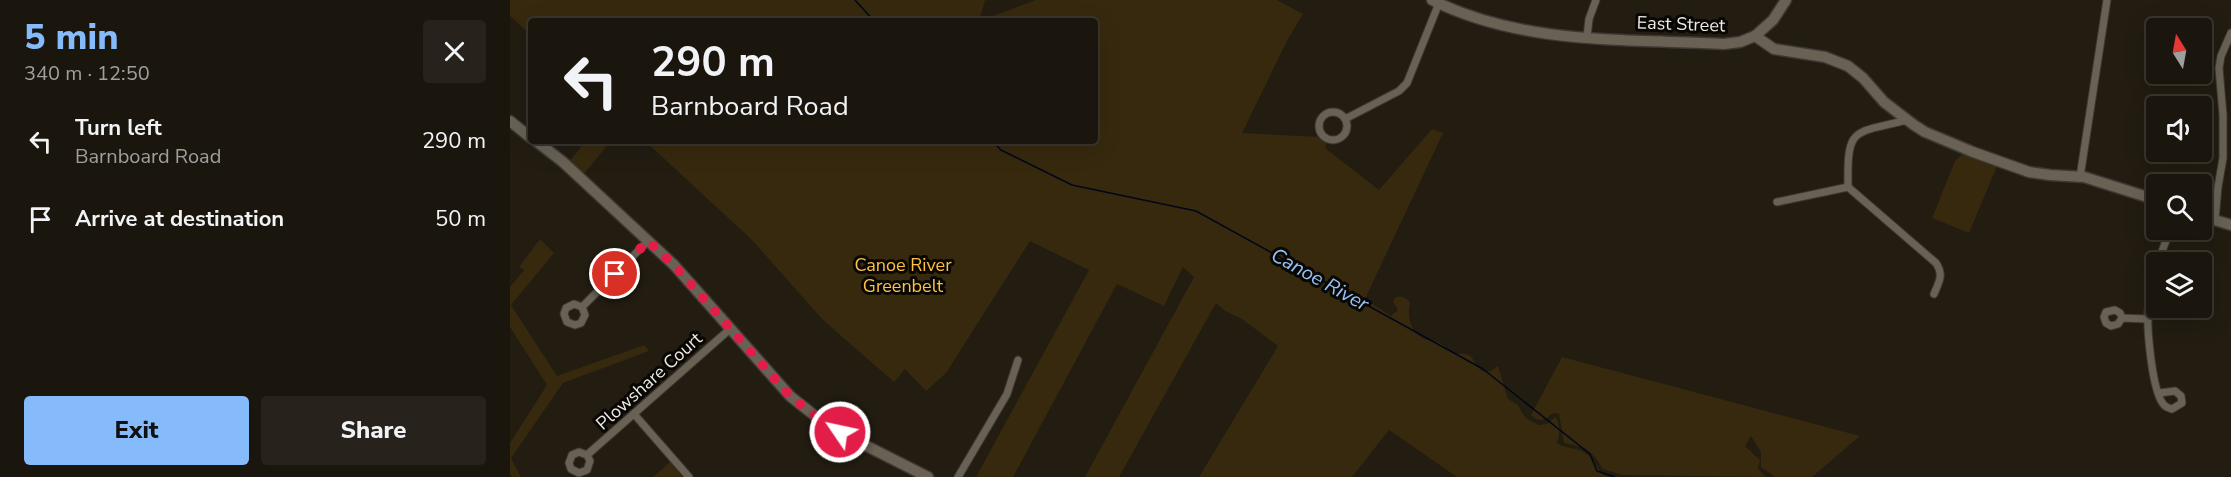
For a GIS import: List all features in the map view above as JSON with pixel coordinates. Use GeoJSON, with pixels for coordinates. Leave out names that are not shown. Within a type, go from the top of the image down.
{"type":"FeatureCollection","features":[{"type":"Feature","properties":{"kind":"street"},"geometry":{"type":"LineString","coordinates":[[1587,37],[1589,20],[1596,0]]}},
{"type":"Feature","properties":{"kind":"street"},"geometry":{"type":"LineString","coordinates":[[1786,0],[1773,20],[1755,36],[1774,49],[1826,57],[1848,66],[1863,78],[1884,102],[1925,132],[2007,165],[2039,174],[2080,177],[2146,196]]}},
{"type":"Feature","properties":{"kind":"street"},"geometry":{"type":"LineString","coordinates":[[2080,177],[2107,0]]}},
{"type":"Feature","properties":{"kind":"street"},"geometry":{"type":"LineString","coordinates":[[1345,119],[1400,91],[1407,82],[1435,2]]}},
{"type":"Feature","properties":{"kind":"street","name":"East Street"},"geometry":{"type":"LineString","coordinates":[[1435,2],[1478,20],[1519,30],[1587,37],[1724,44],[1740,42],[1755,36]]}},
{"type":"Feature","properties":{"kind":"street"},"geometry":{"type":"LineString","coordinates":[[2216,220],[2223,158],[2223,115],[2218,68],[2231,33]]}},
{"type":"Feature","properties":{"kind":"street"},"geometry":{"type":"LineString","coordinates":[[1329,112],[1338,113],[1345,119],[1346,132],[1340,138],[1327,138],[1321,132],[1321,119],[1329,112]]}},
{"type":"Feature","properties":{"kind":"street"},"geometry":{"type":"LineString","coordinates":[[1907,120],[1867,129],[1854,138],[1848,155],[1848,187],[1936,263],[1941,270],[1941,277],[1934,294]]}},
{"type":"Feature","properties":{"kind":"street"},"geometry":{"type":"LineString","coordinates":[[510,121],[528,136]]}},
{"type":"Feature","properties":{"kind":"street"},"geometry":{"type":"LineString","coordinates":[[540,144],[674,265],[790,396],[829,427],[928,477]]}},
{"type":"Feature","properties":{"kind":"street"},"geometry":{"type":"LineString","coordinates":[[1777,202],[1848,187]]}},
{"type":"Feature","properties":{"kind":"street"},"geometry":{"type":"LineString","coordinates":[[2212,219],[2231,225]]}},
{"type":"Feature","properties":{"kind":"street"},"geometry":{"type":"LineString","coordinates":[[582,307],[648,241]]}},
{"type":"Feature","properties":{"kind":"street"},"geometry":{"type":"LineString","coordinates":[[2122,318],[2146,318]]}},
{"type":"Feature","properties":{"kind":"street"},"geometry":{"type":"LineString","coordinates":[[2148,318],[2151,353],[2159,393]]}},
{"type":"Feature","properties":{"kind":"street","name":"Plowshare Court"},"geometry":{"type":"LineString","coordinates":[[587,455],[730,329]]}},
{"type":"Feature","properties":{"kind":"street"},"geometry":{"type":"LineString","coordinates":[[958,477],[1007,394],[1018,360]]}},
{"type":"Feature","properties":{"kind":"street"},"geometry":{"type":"LineString","coordinates":[[634,414],[689,477]]}},
{"type":"Feature","properties":{"kind":"green space"},"geometry":{"type":"Polygon","coordinates":[[[510,0],[985,0],[980,18],[528,18],[528,32],[510,16],[510,0]]]}},
{"type":"Feature","properties":{"kind":"green space","name":"Canoe River Greenbelt"},"geometry":{"type":"Polygon","coordinates":[[[1036,0],[1277,0],[1303,14],[1288,39],[1242,133],[1319,137],[1327,142],[1325,148],[1379,190],[1432,129],[1443,133],[1365,299],[1391,316],[1398,310],[1393,301],[1395,298],[1401,297],[1408,300],[1411,323],[1419,336],[1440,343],[1453,353],[1469,356],[1482,371],[1490,371],[1498,366],[1508,399],[1518,405],[1524,416],[1539,425],[1547,424],[1555,417],[1559,430],[1557,443],[1585,453],[1603,475],[1610,477],[1457,477],[1389,430],[1352,477],[1199,477],[1278,346],[1216,303],[1119,477],[1085,477],[1194,277],[1183,267],[1164,306],[1117,284],[1013,477],[976,477],[1089,270],[1030,241],[946,373],[926,391],[905,369],[894,382],[823,320],[752,240],[648,144],[1098,144],[1098,18],[987,18],[1036,0]]]}},
{"type":"Feature","properties":{"kind":"green space"},"geometry":{"type":"Polygon","coordinates":[[[584,144],[609,144],[583,175],[568,163],[584,144]]]}},
{"type":"Feature","properties":{"kind":"green space"},"geometry":{"type":"Polygon","coordinates":[[[1963,154],[1997,166],[1969,233],[1932,218],[1955,161],[1963,154]]]}},
{"type":"Feature","properties":{"kind":"green space"},"geometry":{"type":"Polygon","coordinates":[[[540,239],[554,253],[511,305],[557,376],[644,345],[649,351],[563,383],[511,458],[521,477],[512,477],[510,474],[510,443],[547,385],[510,327],[510,287],[524,270],[519,267],[540,239]]]}},
{"type":"Feature","properties":{"kind":"green space"},"geometry":{"type":"Polygon","coordinates":[[[1562,357],[1860,436],[1812,477],[1775,477],[1761,467],[1761,452],[1751,436],[1745,446],[1760,460],[1758,469],[1766,477],[1622,475],[1603,469],[1596,458],[1585,448],[1564,443],[1559,414],[1553,413],[1540,420],[1531,415],[1562,357]]]}},
{"type":"Feature","properties":{"kind":"green space"},"geometry":{"type":"Polygon","coordinates":[[[670,462],[683,477],[653,477],[670,462]]]}},
{"type":"Feature","properties":{"kind":"waterway","name":"Canoe River"},"geometry":{"type":"LineString","coordinates":[[855,0],[871,18]]}},
{"type":"Feature","properties":{"kind":"waterway","name":"Canoe River"},"geometry":{"type":"LineString","coordinates":[[995,144],[1001,150],[1072,185],[1196,211],[1483,369],[1590,454],[1597,471],[1615,477]]}},
{"type":"Feature","properties":{"kind":"route"},"geometry":{"type":"LineString","coordinates":[[615,274],[648,241],[697,290],[790,396],[829,427],[840,432]]}}]}
